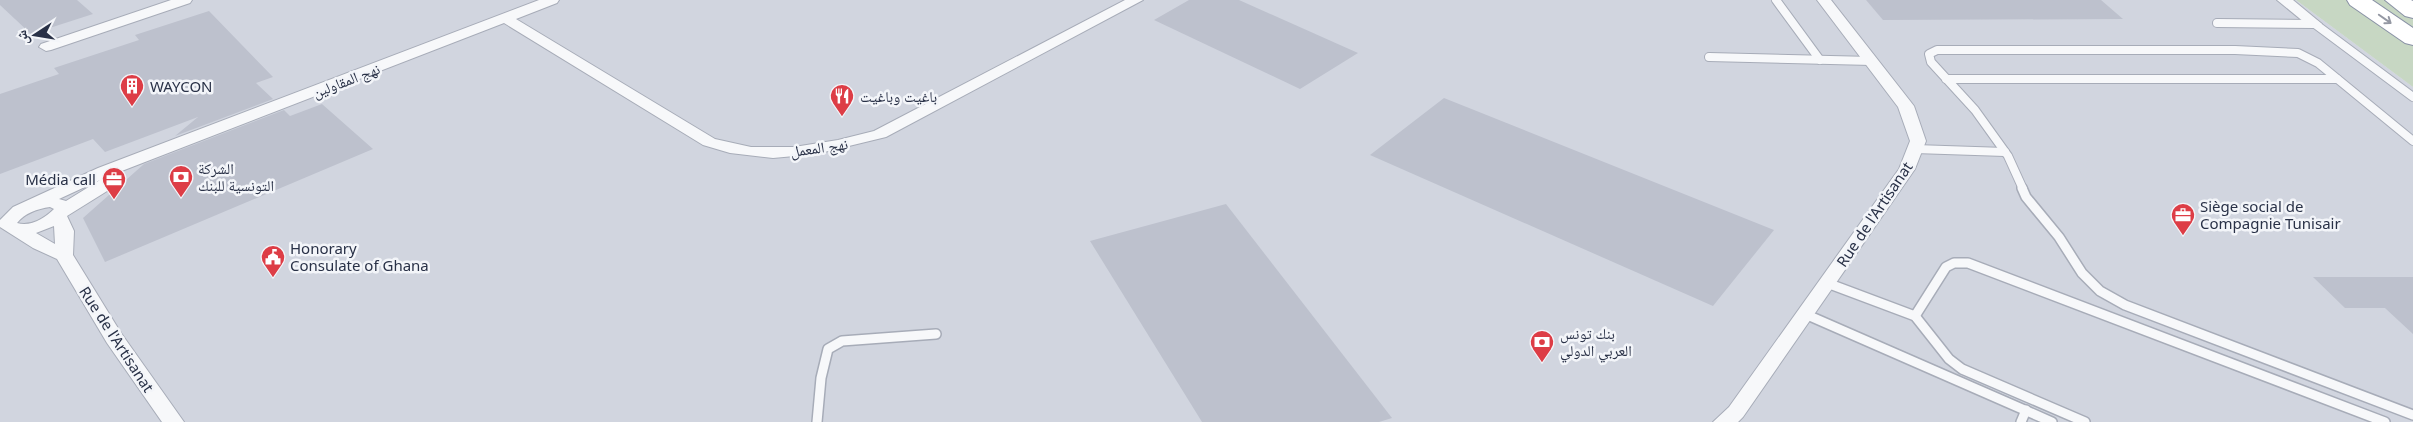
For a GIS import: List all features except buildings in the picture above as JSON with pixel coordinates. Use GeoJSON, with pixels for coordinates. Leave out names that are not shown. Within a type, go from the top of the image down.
{"type":"FeatureCollection","features":[{"type":"Feature","properties":{"kind":"highway"},"geometry":{"type":"LineString","coordinates":[[2358,0],[2413,38]]}},
{"type":"Feature","properties":{"kind":"highway"},"geometry":{"type":"LineString","coordinates":[[2396,0],[2413,11]]}},
{"type":"Feature","properties":{"kind":"street"},"geometry":{"type":"LineString","coordinates":[[46,47],[185,0]]}},
{"type":"Feature","properties":{"kind":"street","name":"نهج المقاولين"},"geometry":{"type":"LineString","coordinates":[[140,159],[119,176],[41,225],[8,226],[8,221],[19,211],[104,172],[552,0]]}},
{"type":"Feature","properties":{"kind":"street","name":"نهج المعمل"},"geometry":{"type":"LineString","coordinates":[[505,18],[708,142],[729,150],[747,153],[806,151],[844,145],[880,134],[1136,0]]}},
{"type":"Feature","properties":{"kind":"street","name":"Rue de l'Artisanat"},"geometry":{"type":"LineString","coordinates":[[1724,422],[1736,412],[1907,168],[1918,141],[1906,106],[1824,0]]}},
{"type":"Feature","properties":{"kind":"street"},"geometry":{"type":"LineString","coordinates":[[2284,0],[2316,24]]}},
{"type":"Feature","properties":{"kind":"street"},"geometry":{"type":"LineString","coordinates":[[8,226],[39,244],[64,255],[65,230],[61,212],[62,205],[58,203],[40,203]]}},
{"type":"Feature","properties":{"kind":"street","name":"Rue de l'Artisanat"},"geometry":{"type":"LineString","coordinates":[[64,255],[114,338],[173,422]]}},
{"type":"Feature","properties":{"kind":"lane"},"geometry":{"type":"LineString","coordinates":[[1776,0],[1820,60]]}},
{"type":"Feature","properties":{"kind":"lane"},"geometry":{"type":"LineString","coordinates":[[2217,23],[2316,24],[2413,97]]}},
{"type":"Feature","properties":{"kind":"lane"},"geometry":{"type":"LineString","coordinates":[[2413,141],[2307,56],[2279,50],[1932,52],[1929,54],[1931,62],[1974,110],[2005,152],[2016,170],[2026,197],[2059,237],[2082,273],[2100,291],[2124,305],[2413,415]]}},
{"type":"Feature","properties":{"kind":"lane"},"geometry":{"type":"LineString","coordinates":[[1709,57],[1872,61]]}},
{"type":"Feature","properties":{"kind":"lane"},"geometry":{"type":"LineString","coordinates":[[1946,78],[2337,79]]}},
{"type":"Feature","properties":{"kind":"lane"},"geometry":{"type":"LineString","coordinates":[[1915,149],[2005,152]]}},
{"type":"Feature","properties":{"kind":"lane"},"geometry":{"type":"LineString","coordinates":[[1915,316],[1946,267],[1954,263],[1968,263],[2385,422]]}},
{"type":"Feature","properties":{"kind":"lane"},"geometry":{"type":"LineString","coordinates":[[1827,283],[1915,316],[1949,359],[1962,369],[2085,422]]}},
{"type":"Feature","properties":{"kind":"lane"},"geometry":{"type":"LineString","coordinates":[[1804,314],[2052,422]]}},
{"type":"Feature","properties":{"kind":"lane"},"geometry":{"type":"LineString","coordinates":[[817,422],[821,378],[828,349],[842,341],[936,334]]}},
{"type":"Feature","properties":{"kind":"lane"},"geometry":{"type":"LineString","coordinates":[[2021,422],[2026,410]]}},
{"type":"Feature","properties":{"kind":"shaded area"},"geometry":{"type":"Polygon","coordinates":[[[0,0],[2296,0],[2413,87],[2413,422],[0,422],[0,0]]]}},
{"type":"Feature","properties":{"kind":"green space"},"geometry":{"type":"Polygon","coordinates":[[[2296,0],[2413,0],[2413,87],[2296,0]]]}},
{"type":"Feature","properties":{"kind":"place","name":"WAYCON"},"geometry":{"type":"Point","coordinates":[132,107]}},
{"type":"Feature","properties":{"kind":"place","name":"باغيت وباغيت"},"geometry":{"type":"Point","coordinates":[842,117]}},
{"type":"Feature","properties":{"kind":"place","name":"الشركة التونسية للبنك"},"geometry":{"type":"Point","coordinates":[181,198]}},
{"type":"Feature","properties":{"kind":"place","name":"Média call"},"geometry":{"type":"Point","coordinates":[114,200]}},
{"type":"Feature","properties":{"kind":"place","name":"Siège social de Compagnie Tunisair"},"geometry":{"type":"Point","coordinates":[2183,236]}},
{"type":"Feature","properties":{"kind":"place","name":"Honorary Consulate of Ghana"},"geometry":{"type":"Point","coordinates":[273,278]}},
{"type":"Feature","properties":{"kind":"place","name":"بنك تونس العربي الدولي"},"geometry":{"type":"Point","coordinates":[1542,363]}}]}
